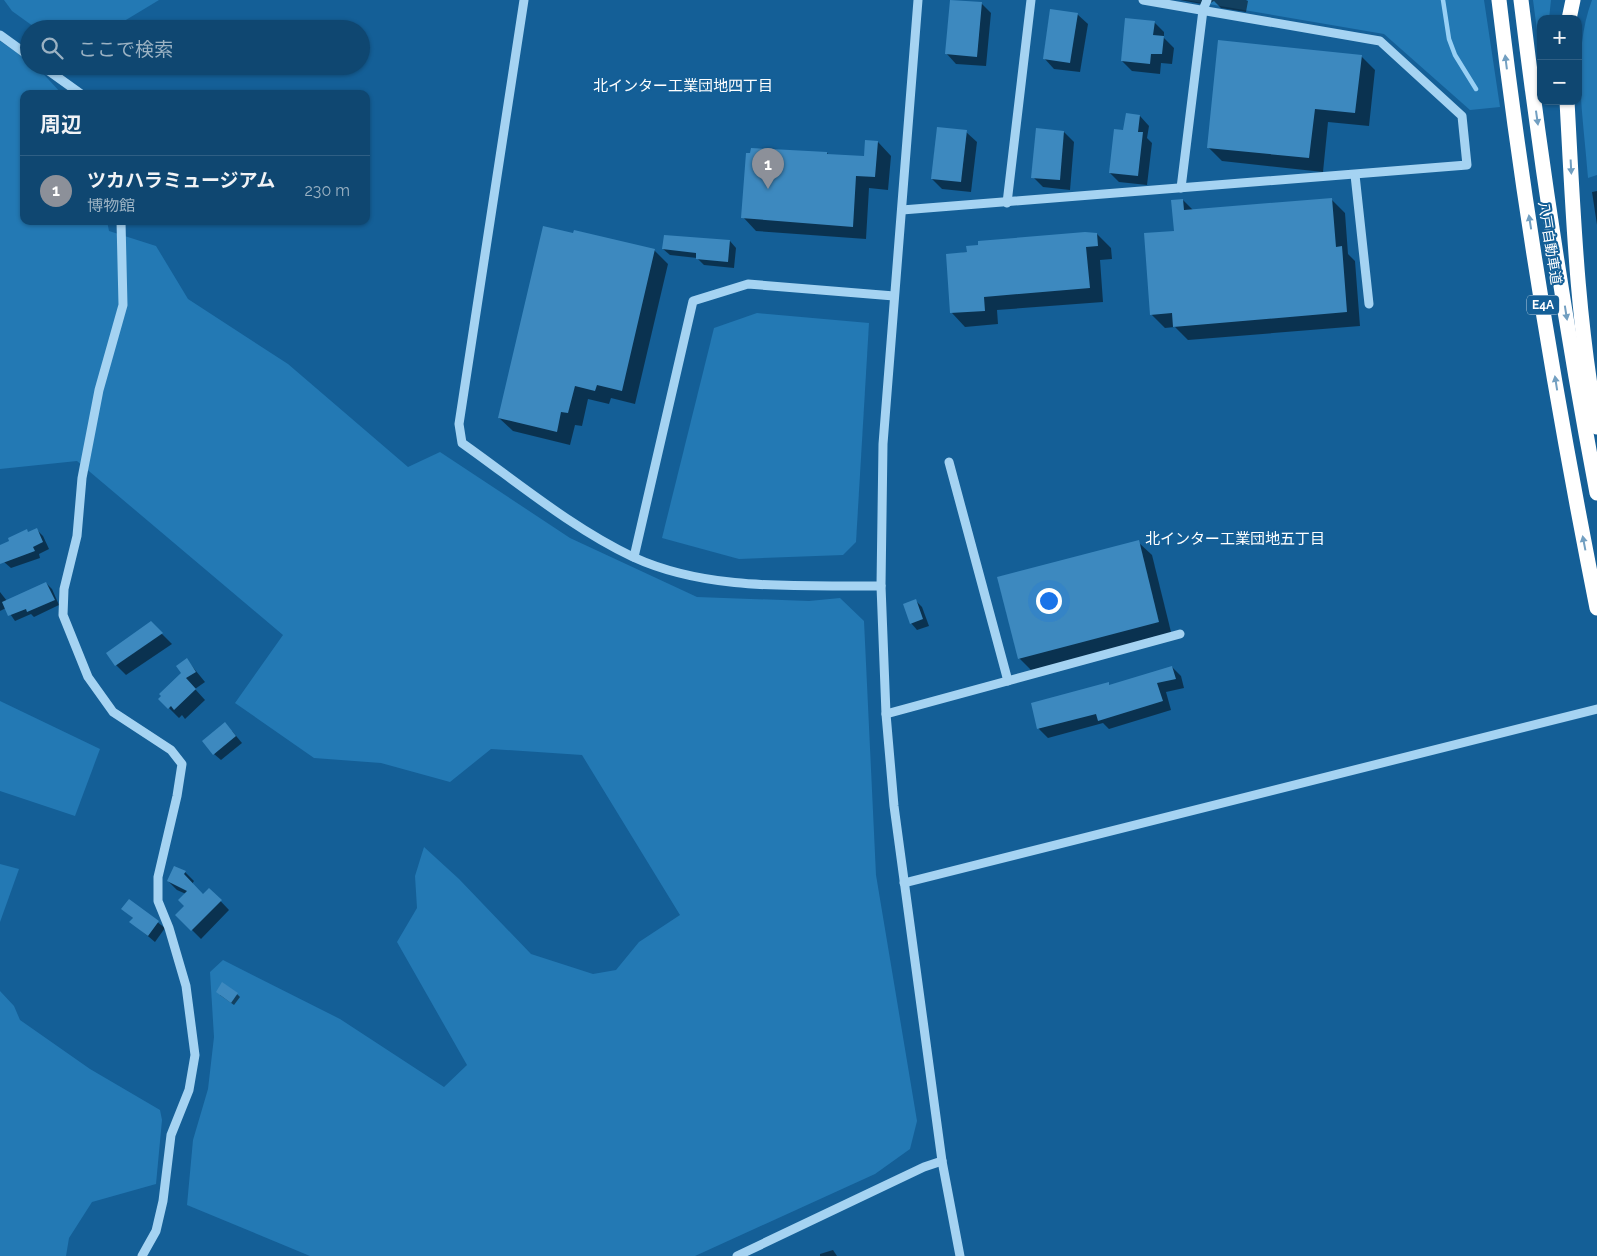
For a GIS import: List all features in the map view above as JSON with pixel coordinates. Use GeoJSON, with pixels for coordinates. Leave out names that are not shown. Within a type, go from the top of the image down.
{"type":"FeatureCollection","features":[{"type":"Feature","properties":{"kind":"highway","name":"八戸自動車道"},"geometry":{"type":"LineString","coordinates":[[1499,0],[1507,67],[1553,370],[1572,482],[1597,608]]}},
{"type":"Feature","properties":{"kind":"highway","name":"八戸自動車道"},"geometry":{"type":"LineString","coordinates":[[1521,0],[1546,184],[1580,407],[1597,492]]}},
{"type":"Feature","properties":{"kind":"highway"},"geometry":{"type":"LineString","coordinates":[[1570,15],[1573,0]]}},
{"type":"Feature","properties":{"kind":"highway"},"geometry":{"type":"LineString","coordinates":[[1567,105],[1576,251],[1590,388],[1597,427]]}},
{"type":"Feature","properties":{"kind":"street"},"geometry":{"type":"LineString","coordinates":[[524,0],[459,424],[462,443],[592,535],[634,557],[668,570],[734,583],[881,586]]}},
{"type":"Feature","properties":{"kind":"street"},"geometry":{"type":"LineString","coordinates":[[918,0],[884,444],[881,586],[886,714],[894,806],[942,1161],[960,1256]]}},
{"type":"Feature","properties":{"kind":"street"},"geometry":{"type":"LineString","coordinates":[[1007,204],[1031,0]]}},
{"type":"Feature","properties":{"kind":"street"},"geometry":{"type":"LineString","coordinates":[[902,210],[1007,204],[1468,165],[1462,116],[1380,41],[1143,0]]}},
{"type":"Feature","properties":{"kind":"street"},"geometry":{"type":"LineString","coordinates":[[1181,188],[1203,10],[1207,0]]}},
{"type":"Feature","properties":{"kind":"street"},"geometry":{"type":"LineString","coordinates":[[0,34],[20,49]]}},
{"type":"Feature","properties":{"kind":"street"},"geometry":{"type":"LineString","coordinates":[[55,75],[75,90]]}},
{"type":"Feature","properties":{"kind":"street"},"geometry":{"type":"LineString","coordinates":[[1355,175],[1369,304]]}},
{"type":"Feature","properties":{"kind":"street"},"geometry":{"type":"LineString","coordinates":[[121,225],[124,305],[99,390],[82,478],[77,536],[64,589],[63,615],[88,677],[113,712],[171,750],[182,764],[177,796],[158,877],[158,901],[169,928],[186,986],[195,1055],[190,1090],[170,1135],[163,1201],[156,1230],[142,1256]]}},
{"type":"Feature","properties":{"kind":"street"},"geometry":{"type":"LineString","coordinates":[[634,557],[693,301],[748,284],[894,296]]}},
{"type":"Feature","properties":{"kind":"street"},"geometry":{"type":"LineString","coordinates":[[950,462],[1008,681]]}},
{"type":"Feature","properties":{"kind":"street"},"geometry":{"type":"LineString","coordinates":[[886,714],[1180,634]]}},
{"type":"Feature","properties":{"kind":"street"},"geometry":{"type":"LineString","coordinates":[[904,883],[1597,709]]}},
{"type":"Feature","properties":{"kind":"street"},"geometry":{"type":"LineString","coordinates":[[737,1256],[924,1167],[942,1161]]}},
{"type":"Feature","properties":{"kind":"shaded area"},"geometry":{"type":"Polygon","coordinates":[[[4,0],[159,0],[126,20],[24,20],[12,11],[4,0]]]}},
{"type":"Feature","properties":{"kind":"shaded area"},"geometry":{"type":"Polygon","coordinates":[[[1185,0],[1484,0],[1500,107],[1470,110],[1384,34],[1185,0]]]}},
{"type":"Feature","properties":{"kind":"shaded area"},"geometry":{"type":"Polygon","coordinates":[[[1533,0],[1551,0],[1549,15],[1537,15],[1537,30],[1533,0]]]}},
{"type":"Feature","properties":{"kind":"shaded area"},"geometry":{"type":"Polygon","coordinates":[[[1592,0],[1597,0],[1597,175],[1588,178],[1582,105],[1582,43],[1592,0]]]}},
{"type":"Feature","properties":{"kind":"shaded area"},"geometry":{"type":"Polygon","coordinates":[[[0,41],[20,55],[20,75],[44,75],[58,90],[20,90],[20,225],[108,225],[109,231],[156,246],[188,299],[288,364],[408,467],[440,452],[570,538],[697,597],[809,601],[840,598],[864,621],[876,875],[917,1121],[910,1149],[875,1174],[695,1256],[310,1256],[187,1205],[193,1140],[208,1089],[214,1037],[210,972],[223,960],[340,1019],[444,1087],[467,1065],[397,942],[417,908],[415,876],[424,847],[459,879],[531,954],[593,974],[616,970],[639,942],[680,915],[582,755],[491,749],[450,782],[381,763],[314,758],[235,703],[283,635],[77,461],[0,469],[0,41]]]}},
{"type":"Feature","properties":{"kind":"shaded area"},"geometry":{"type":"Polygon","coordinates":[[[757,313],[869,323],[856,542],[843,555],[739,559],[662,538],[714,328],[757,313]]]}},
{"type":"Feature","properties":{"kind":"shaded area"},"geometry":{"type":"Polygon","coordinates":[[[0,701],[100,749],[75,816],[0,791],[0,701]]]}},
{"type":"Feature","properties":{"kind":"shaded area"},"geometry":{"type":"Polygon","coordinates":[[[0,864],[19,869],[0,922],[0,864]]]}},
{"type":"Feature","properties":{"kind":"shaded area"},"geometry":{"type":"Polygon","coordinates":[[[0,991],[14,1006],[20,1020],[90,1069],[160,1110],[162,1120],[156,1184],[92,1202],[69,1238],[66,1256],[0,1256],[0,991]]]}},
{"type":"Feature","properties":{"kind":"building"},"geometry":{"type":"Polygon","coordinates":[[[950,0],[982,2],[977,57],[945,54],[950,0]]]}},
{"type":"Feature","properties":{"kind":"building"},"geometry":{"type":"Polygon","coordinates":[[[1050,9],[1078,13],[1070,63],[1043,59],[1050,9]]]}},
{"type":"Feature","properties":{"kind":"building"},"geometry":{"type":"Polygon","coordinates":[[[1125,18],[1155,21],[1153,35],[1164,36],[1162,54],[1151,54],[1150,64],[1121,61],[1125,18]]]}},
{"type":"Feature","properties":{"kind":"building"},"geometry":{"type":"Polygon","coordinates":[[[1218,40],[1362,55],[1355,113],[1315,109],[1309,158],[1207,148],[1218,40]]]}},
{"type":"Feature","properties":{"kind":"building"},"geometry":{"type":"Polygon","coordinates":[[[1126,113],[1140,115],[1138,132],[1143,132],[1138,176],[1109,173],[1114,129],[1123,130],[1126,113]]]}},
{"type":"Feature","properties":{"kind":"building"},"geometry":{"type":"Polygon","coordinates":[[[937,127],[967,130],[961,182],[931,179],[937,127]]]}},
{"type":"Feature","properties":{"kind":"building"},"geometry":{"type":"Polygon","coordinates":[[[1036,128],[1064,131],[1060,180],[1031,178],[1036,128]]]}},
{"type":"Feature","properties":{"kind":"building"},"geometry":{"type":"Polygon","coordinates":[[[865,140],[878,141],[875,177],[856,176],[853,227],[741,218],[746,153],[750,153],[751,148],[864,156],[865,140]]]}},
{"type":"Feature","properties":{"kind":"building"},"geometry":{"type":"Polygon","coordinates":[[[1332,198],[1336,247],[1342,246],[1347,312],[1173,327],[1172,313],[1150,315],[1144,233],[1174,231],[1171,200],[1183,199],[1184,210],[1332,198]]]}},
{"type":"Feature","properties":{"kind":"building"},"geometry":{"type":"Polygon","coordinates":[[[543,226],[573,233],[574,230],[655,249],[622,391],[597,385],[595,391],[575,386],[568,413],[561,412],[557,432],[498,418],[543,226]]]}},
{"type":"Feature","properties":{"kind":"building"},"geometry":{"type":"Polygon","coordinates":[[[1085,232],[1097,233],[1098,246],[1086,247],[1090,288],[984,297],[985,311],[950,313],[946,254],[967,252],[966,246],[978,245],[978,241],[1085,232]]]}},
{"type":"Feature","properties":{"kind":"building"},"geometry":{"type":"Polygon","coordinates":[[[664,235],[730,240],[728,262],[696,259],[696,253],[662,249],[664,235]]]}},
{"type":"Feature","properties":{"kind":"building"},"geometry":{"type":"Polygon","coordinates":[[[37,528],[43,542],[33,547],[35,551],[0,564],[0,545],[9,541],[8,538],[27,529],[28,532],[37,528]]]}},
{"type":"Feature","properties":{"kind":"building"},"geometry":{"type":"Polygon","coordinates":[[[1139,540],[1159,622],[1018,659],[997,577],[1139,540]]]}},
{"type":"Feature","properties":{"kind":"building"},"geometry":{"type":"Polygon","coordinates":[[[46,582],[55,600],[27,612],[26,609],[8,616],[2,602],[46,582]]]}},
{"type":"Feature","properties":{"kind":"building"},"geometry":{"type":"Polygon","coordinates":[[[916,599],[923,619],[910,624],[903,604],[916,599]]]}},
{"type":"Feature","properties":{"kind":"building"},"geometry":{"type":"Polygon","coordinates":[[[151,621],[163,633],[115,666],[106,653],[151,621]]]}},
{"type":"Feature","properties":{"kind":"building"},"geometry":{"type":"Polygon","coordinates":[[[187,658],[196,672],[186,678],[196,689],[174,710],[171,706],[168,709],[158,699],[161,696],[159,694],[181,673],[176,666],[187,658]]]}},
{"type":"Feature","properties":{"kind":"building"},"geometry":{"type":"Polygon","coordinates":[[[1172,666],[1176,679],[1157,683],[1163,701],[1098,721],[1096,714],[1037,729],[1031,703],[1109,682],[1109,685],[1172,666]]]}},
{"type":"Feature","properties":{"kind":"building"},"geometry":{"type":"Polygon","coordinates":[[[225,722],[236,736],[213,755],[202,741],[225,722]]]}},
{"type":"Feature","properties":{"kind":"building"},"geometry":{"type":"Polygon","coordinates":[[[174,866],[186,871],[184,874],[203,894],[209,888],[222,900],[191,931],[175,915],[184,906],[178,900],[187,891],[167,881],[174,866]]]}},
{"type":"Feature","properties":{"kind":"building"},"geometry":{"type":"Polygon","coordinates":[[[129,899],[159,921],[148,936],[129,922],[133,918],[121,909],[129,899]]]}},
{"type":"Feature","properties":{"kind":"building"},"geometry":{"type":"Polygon","coordinates":[[[222,982],[238,993],[231,1003],[216,992],[222,982]]]}},
{"type":"Feature","properties":{"kind":"waterway"},"geometry":{"type":"LineString","coordinates":[[1443,0],[1449,39],[1455,55],[1476,89]]}},
{"type":"Feature","properties":{"kind":"place","name":"ツカハラミュージアム"},"geometry":{"type":"Point","coordinates":[768,189]}},
{"type":"Feature","properties":{"kind":"district","name":"北インター工業団地四丁目"},"geometry":{"type":"Point","coordinates":[683,86]}},
{"type":"Feature","properties":{"kind":"district","name":"北インター工業団地五丁目"},"geometry":{"type":"Point","coordinates":[1235,539]}}]}
